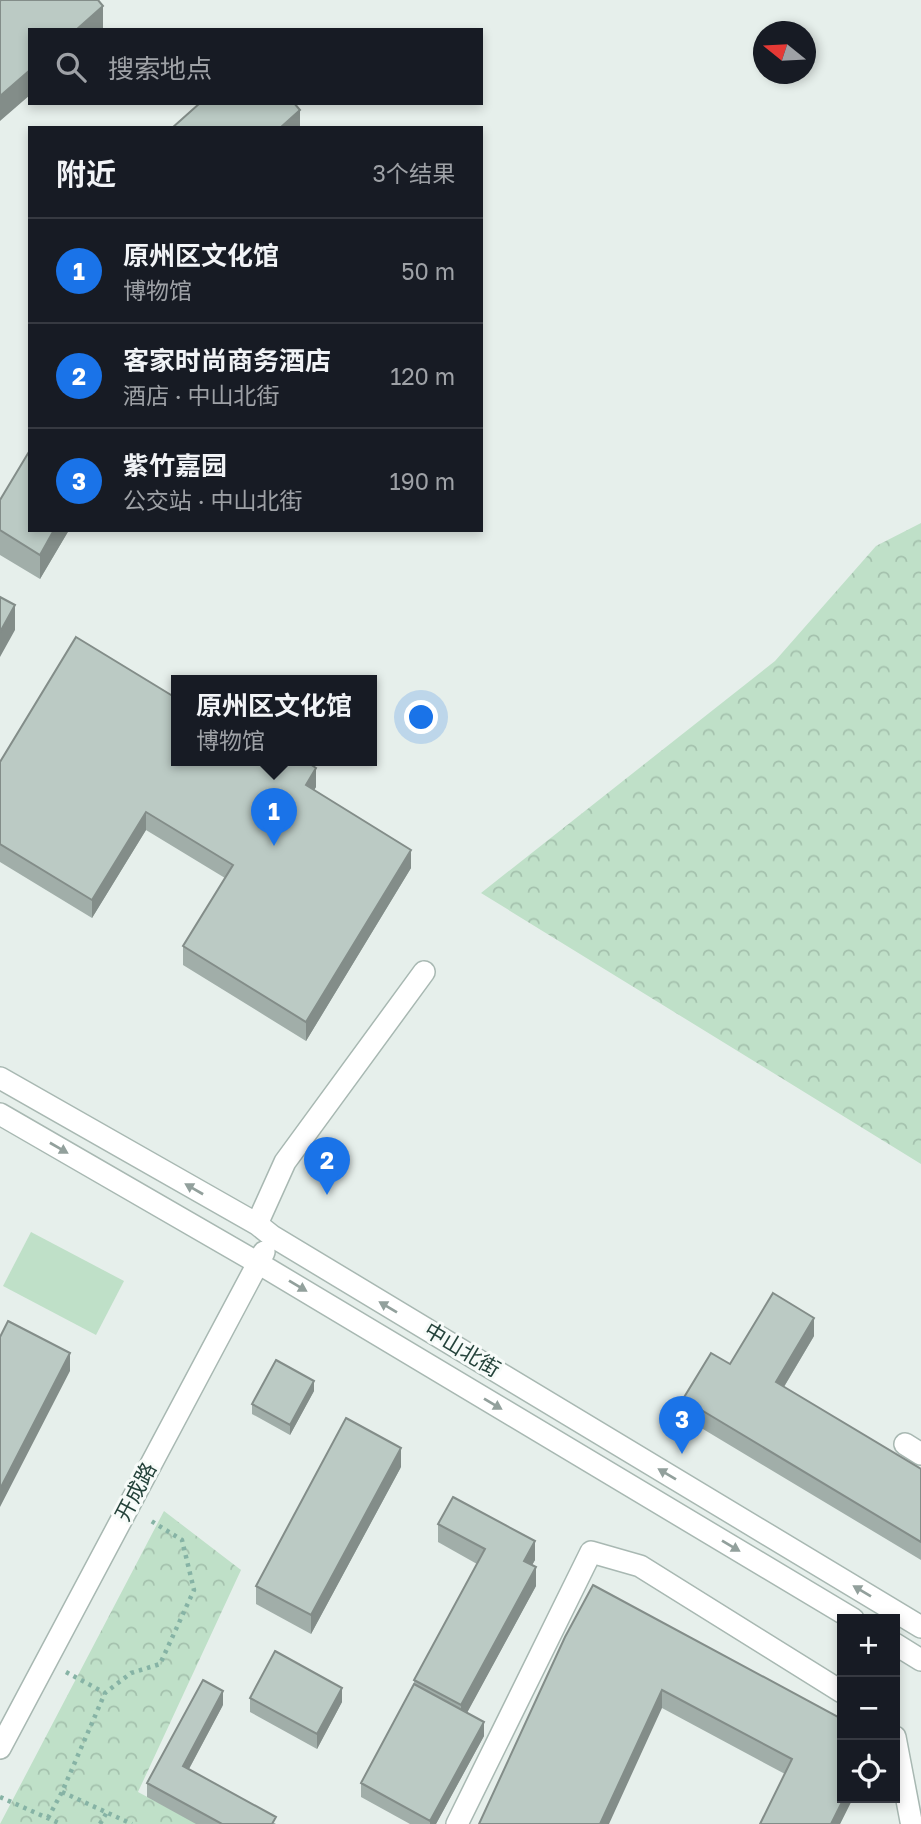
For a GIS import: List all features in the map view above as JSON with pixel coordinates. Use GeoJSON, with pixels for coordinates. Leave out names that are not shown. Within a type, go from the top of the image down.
{"type":"FeatureCollection","features":[{"type":"Feature","properties":{"kind":"street","name":"开成路"},"geometry":{"type":"LineString","coordinates":[[0,1748],[258,1263],[264,1231],[285,1162],[424,972]]}},
{"type":"Feature","properties":{"kind":"street","name":"中山北街"},"geometry":{"type":"LineString","coordinates":[[0,1078],[264,1231],[921,1626]]}},
{"type":"Feature","properties":{"kind":"street","name":"中山北街"},"geometry":{"type":"LineString","coordinates":[[0,1114],[258,1263],[845,1614]]}},
{"type":"Feature","properties":{"kind":"street"},"geometry":{"type":"LineString","coordinates":[[457,1824],[591,1552],[640,1566],[837,1689]]}},
{"type":"Feature","properties":{"kind":"street"},"geometry":{"type":"LineString","coordinates":[[900,1647],[921,1660]]}},
{"type":"Feature","properties":{"kind":"street"},"geometry":{"type":"LineString","coordinates":[[896,1740],[914,1816]]}},
{"type":"Feature","properties":{"kind":"path"},"geometry":{"type":"LineString","coordinates":[[48,1818],[105,1693],[131,1673],[160,1664],[194,1590],[182,1540],[129,1506]]}},
{"type":"Feature","properties":{"kind":"path"},"geometry":{"type":"LineString","coordinates":[[46,1661],[105,1693]]}},
{"type":"Feature","properties":{"kind":"path"},"geometry":{"type":"LineString","coordinates":[[62,1792],[132,1824]]}},
{"type":"Feature","properties":{"kind":"path"},"geometry":{"type":"LineString","coordinates":[[0,1797],[61,1824]]}},
{"type":"Feature","properties":{"kind":"path"},"geometry":{"type":"LineString","coordinates":[[100,1824],[107,1812]]}},
{"type":"Feature","properties":{"kind":"green space"},"geometry":{"type":"Polygon","coordinates":[[[921,523],[921,1164],[481,893],[775,661],[876,546],[921,523]]]}},
{"type":"Feature","properties":{"kind":"green space"},"geometry":{"type":"Polygon","coordinates":[[[31,1232],[124,1281],[96,1335],[3,1286],[31,1232]]]}},
{"type":"Feature","properties":{"kind":"green space"},"geometry":{"type":"Polygon","coordinates":[[[164,1511],[241,1570],[138,1792],[198,1824],[0,1824],[164,1511]]]}},
{"type":"Feature","properties":{"kind":"building"},"geometry":{"type":"Polygon","coordinates":[[[98,0],[103,6],[78,28],[28,28],[28,72],[0,96],[0,1],[98,0]]]}},
{"type":"Feature","properties":{"kind":"building"},"geometry":{"type":"Polygon","coordinates":[[[198,105],[296,105],[300,110],[282,126],[174,126],[198,105]]]}},
{"type":"Feature","properties":{"kind":"building"},"geometry":{"type":"Polygon","coordinates":[[[28,453],[28,532],[53,532],[40,555],[0,530],[0,500],[28,453]]]}},
{"type":"Feature","properties":{"kind":"building"},"geometry":{"type":"Polygon","coordinates":[[[0,597],[15,605],[0,632],[0,597]]]}},
{"type":"Feature","properties":{"kind":"building"},"geometry":{"type":"Polygon","coordinates":[[[76,637],[171,695],[171,766],[313,766],[316,768],[306,785],[411,850],[306,1022],[183,946],[233,865],[146,812],[92,900],[0,844],[0,762],[76,637]]]}},
{"type":"Feature","properties":{"kind":"building"},"geometry":{"type":"Polygon","coordinates":[[[773,1293],[814,1318],[776,1382],[921,1469],[921,1542],[683,1399],[711,1353],[730,1364],[773,1293]]]}},
{"type":"Feature","properties":{"kind":"building"},"geometry":{"type":"Polygon","coordinates":[[[8,1321],[70,1353],[0,1489],[0,1337],[8,1321]]]}},
{"type":"Feature","properties":{"kind":"building"},"geometry":{"type":"Polygon","coordinates":[[[276,1360],[314,1381],[290,1425],[252,1404],[276,1360]]]}},
{"type":"Feature","properties":{"kind":"building"},"geometry":{"type":"Polygon","coordinates":[[[346,1418],[401,1448],[311,1615],[256,1586],[346,1418]]]}},
{"type":"Feature","properties":{"kind":"building"},"geometry":{"type":"Polygon","coordinates":[[[453,1497],[535,1541],[524,1561],[536,1567],[461,1705],[414,1680],[485,1549],[438,1524],[453,1497]]]}},
{"type":"Feature","properties":{"kind":"building"},"geometry":{"type":"Polygon","coordinates":[[[593,1585],[837,1716],[837,1803],[842,1803],[831,1824],[760,1824],[792,1759],[662,1690],[600,1824],[479,1824],[565,1637],[593,1585]]]}},
{"type":"Feature","properties":{"kind":"building"},"geometry":{"type":"Polygon","coordinates":[[[275,1651],[342,1688],[317,1734],[250,1698],[275,1651]]]}},
{"type":"Feature","properties":{"kind":"building"},"geometry":{"type":"Polygon","coordinates":[[[203,1680],[223,1691],[183,1766],[276,1817],[272,1824],[222,1824],[147,1783],[203,1680]]]}},
{"type":"Feature","properties":{"kind":"building"},"geometry":{"type":"Polygon","coordinates":[[[414,1684],[484,1722],[430,1821],[361,1783],[414,1684]]]}},
{"type":"Feature","properties":{"kind":"place","name":"原州区文化馆"},"geometry":{"type":"Point","coordinates":[274,846]}},
{"type":"Feature","properties":{"kind":"place","name":"客家时尚商务酒店"},"geometry":{"type":"Point","coordinates":[327,1195]}},
{"type":"Feature","properties":{"kind":"place","name":"紫竹嘉园"},"geometry":{"type":"Point","coordinates":[682,1454]}}]}
